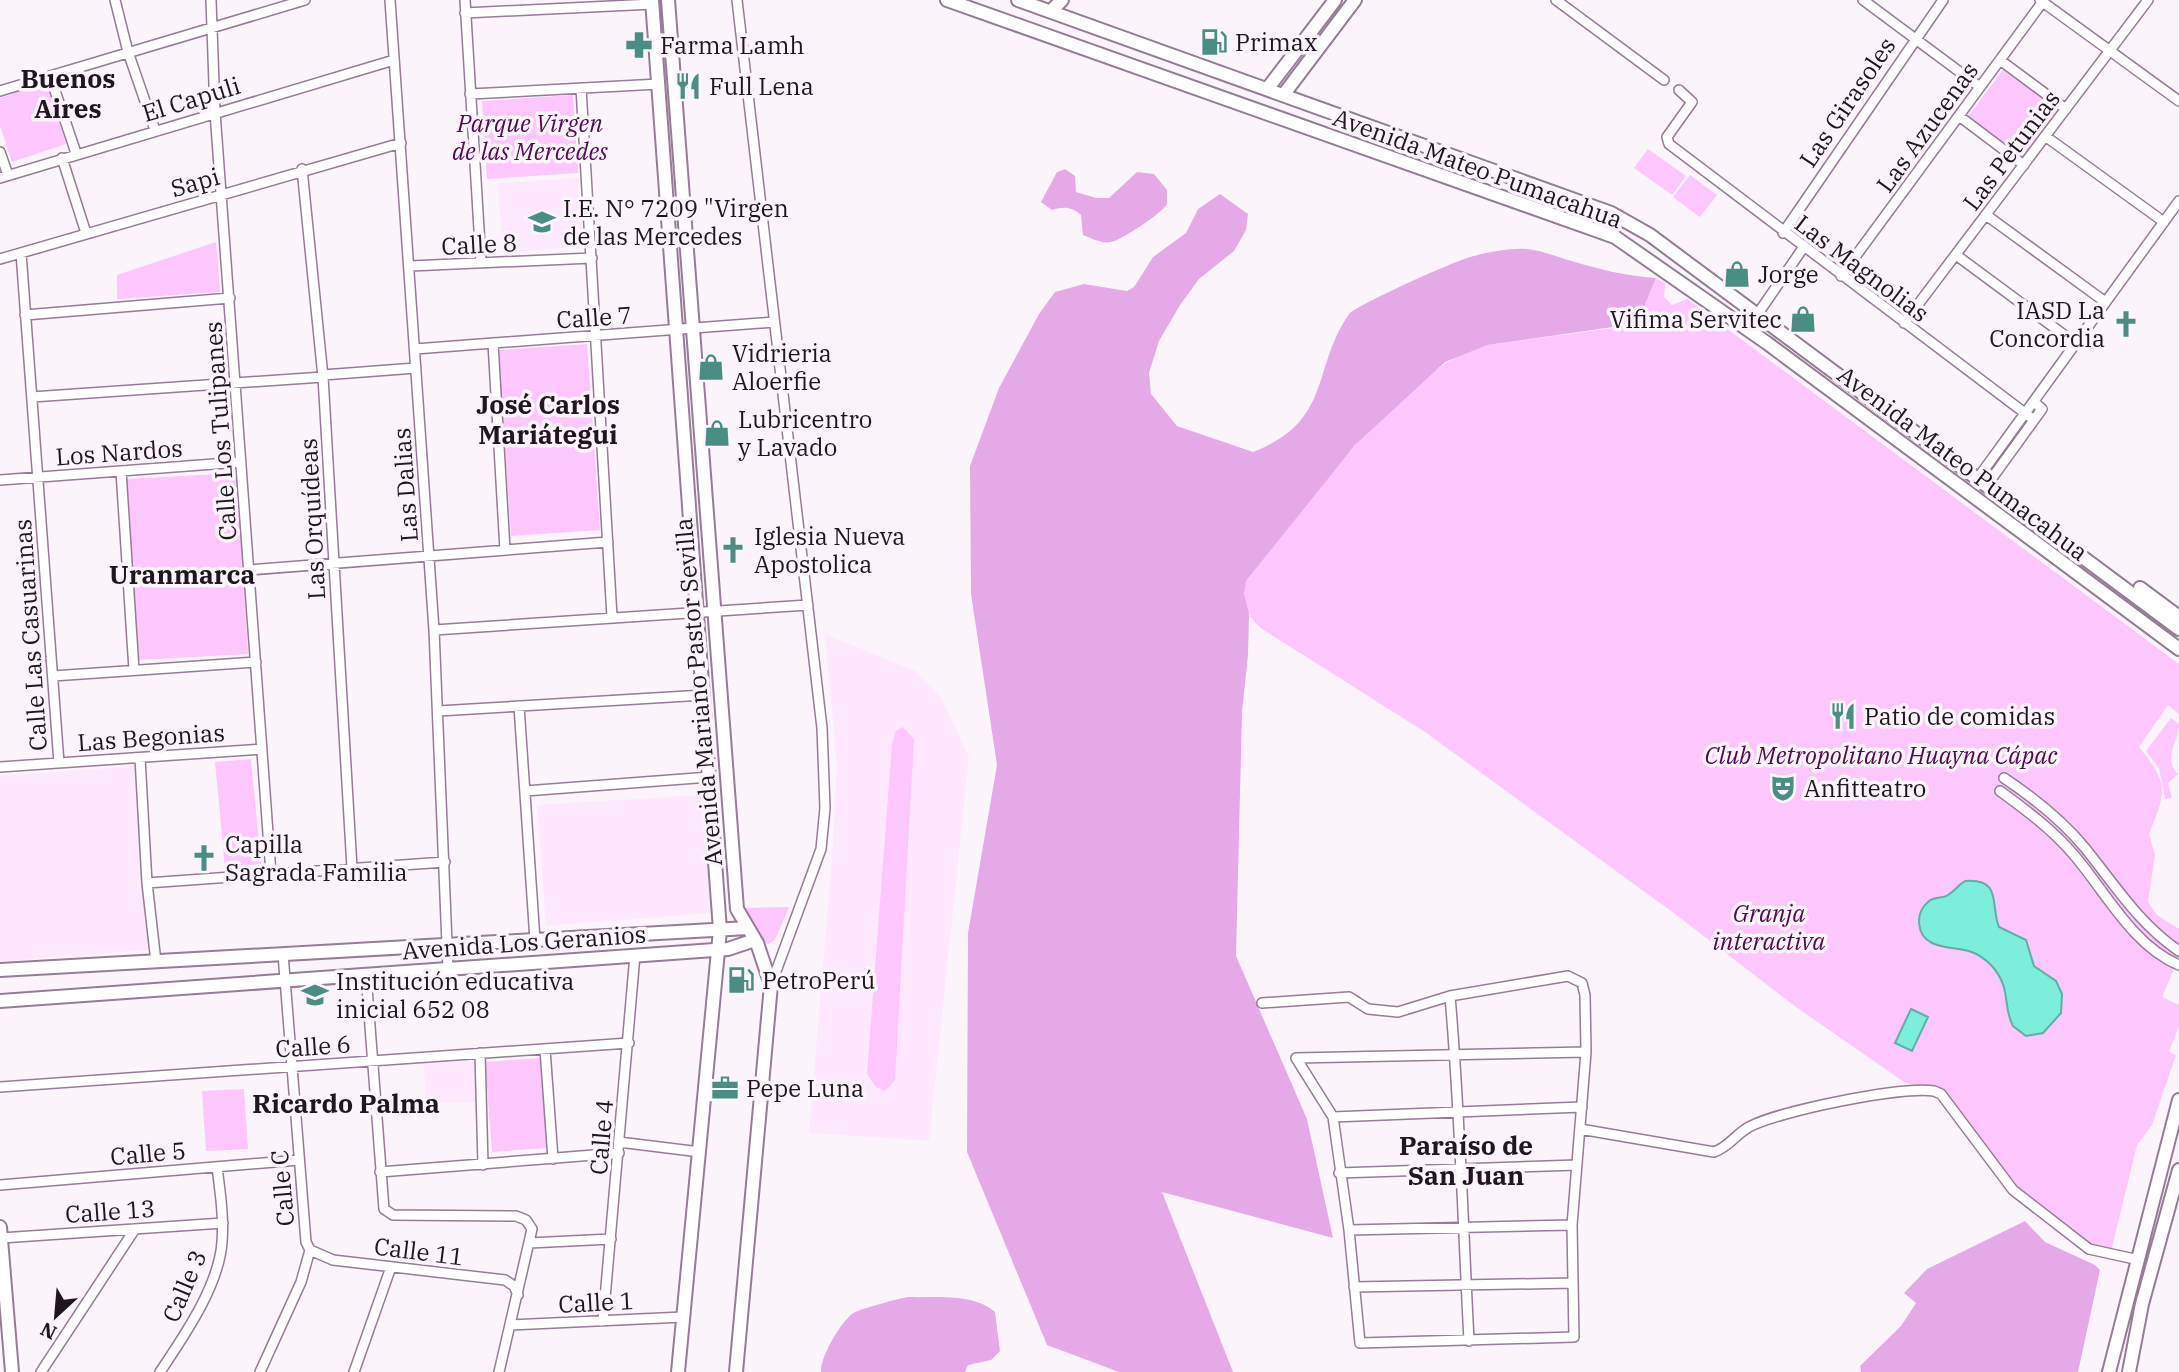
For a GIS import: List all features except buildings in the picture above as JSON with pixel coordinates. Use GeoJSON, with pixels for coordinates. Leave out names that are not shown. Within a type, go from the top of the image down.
{"type":"FeatureCollection","features":[{"type":"Feature","properties":{"kind":"main road","name":"Avenida Mariano Pastor Sevilla"},"geometry":{"type":"LineString","coordinates":[[668,0],[693,330],[705,611],[704,695],[720,930],[678,1372]]}},
{"type":"Feature","properties":{"kind":"main road","name":"Avenida Mateo Pumacahua"},"geometry":{"type":"LineString","coordinates":[[947,0],[1615,237],[1767,343],[2179,649]]}},
{"type":"Feature","properties":{"kind":"main road","name":"Avenida Mateo Pumacahua"},"geometry":{"type":"LineString","coordinates":[[1018,0],[1046,6],[1611,213],[1650,235],[2179,629]]}},
{"type":"Feature","properties":{"kind":"main road"},"geometry":{"type":"LineString","coordinates":[[1046,6],[1062,0]]}},
{"type":"Feature","properties":{"kind":"main road"},"geometry":{"type":"LineString","coordinates":[[1268,88],[1335,0]]}},
{"type":"Feature","properties":{"kind":"main road"},"geometry":{"type":"LineString","coordinates":[[1284,94],[1355,0]]}},
{"type":"Feature","properties":{"kind":"main road","name":"Avenida Mariano Pastor Sevilla"},"geometry":{"type":"LineString","coordinates":[[652,2],[678,331],[737,909],[755,940],[771,985],[736,1372]]}},
{"type":"Feature","properties":{"kind":"main road"},"geometry":{"type":"LineString","coordinates":[[2047,529],[2081,544],[2179,617]]}},
{"type":"Feature","properties":{"kind":"main road","name":"Avenida Los Geranios"},"geometry":{"type":"LineString","coordinates":[[0,970],[748,928]]}},
{"type":"Feature","properties":{"kind":"main road"},"geometry":{"type":"LineString","coordinates":[[690,932],[693,951]]}},
{"type":"Feature","properties":{"kind":"main road","name":"Avenida Los Geranios"},"geometry":{"type":"LineString","coordinates":[[0,1000],[719,950],[755,940]]}},
{"type":"Feature","properties":{"kind":"main road"},"geometry":{"type":"LineString","coordinates":[[2109,1372],[2179,1100]]}},
{"type":"Feature","properties":{"kind":"main road"},"geometry":{"type":"LineString","coordinates":[[2129,1372],[2144,1294],[2179,1170]]}},
{"type":"Feature","properties":{"kind":"main road"},"geometry":{"type":"LineString","coordinates":[[0,1227],[12,1372]]}},
{"type":"Feature","properties":{"kind":"street"},"geometry":{"type":"LineString","coordinates":[[115,0],[128,52],[155,130]]}},
{"type":"Feature","properties":{"kind":"street","name":"Calle Los Tulipanes"},"geometry":{"type":"LineString","coordinates":[[211,0],[215,112],[271,874]]}},
{"type":"Feature","properties":{"kind":"street"},"geometry":{"type":"LineString","coordinates":[[0,92],[306,0]]}},
{"type":"Feature","properties":{"kind":"street","name":"Las Dalias"},"geometry":{"type":"LineString","coordinates":[[390,0],[434,630],[448,968]]}},
{"type":"Feature","properties":{"kind":"street"},"geometry":{"type":"LineString","coordinates":[[466,0],[481,262]]}},
{"type":"Feature","properties":{"kind":"street"},"geometry":{"type":"LineString","coordinates":[[737,0],[822,729],[825,808],[821,849],[771,985]]}},
{"type":"Feature","properties":{"kind":"street"},"geometry":{"type":"LineString","coordinates":[[1556,0],[1664,80]]}},
{"type":"Feature","properties":{"kind":"street"},"geometry":{"type":"LineString","coordinates":[[1863,0],[1980,87]]}},
{"type":"Feature","properties":{"kind":"street","name":"Las Girasoles"},"geometry":{"type":"LineString","coordinates":[[1783,233],[1914,38],[1943,0]]}},
{"type":"Feature","properties":{"kind":"street","name":"Las Petunias"},"geometry":{"type":"LineString","coordinates":[[1904,323],[2148,0]]}},
{"type":"Feature","properties":{"kind":"street"},"geometry":{"type":"LineString","coordinates":[[2042,1],[2179,101]]}},
{"type":"Feature","properties":{"kind":"street","name":"Las Azucenas"},"geometry":{"type":"LineString","coordinates":[[1841,276],[2042,1]]}},
{"type":"Feature","properties":{"kind":"street"},"geometry":{"type":"LineString","coordinates":[[465,13],[652,2]]}},
{"type":"Feature","properties":{"kind":"street","name":"El Capuli"},"geometry":{"type":"LineString","coordinates":[[4,177],[76,153],[394,60]]}},
{"type":"Feature","properties":{"kind":"street"},"geometry":{"type":"LineString","coordinates":[[2000,60],[2066,109]]}},
{"type":"Feature","properties":{"kind":"street"},"geometry":{"type":"LineString","coordinates":[[50,76],[76,153]]}},
{"type":"Feature","properties":{"kind":"street"},"geometry":{"type":"LineString","coordinates":[[470,93],[659,84]]}},
{"type":"Feature","properties":{"kind":"street"},"geometry":{"type":"LineString","coordinates":[[581,88],[612,617]]}},
{"type":"Feature","properties":{"kind":"street","name":"Las Magnolias"},"geometry":{"type":"LineString","coordinates":[[1679,90],[1692,102],[1667,137],[1669,144],[1783,233],[2034,420]]}},
{"type":"Feature","properties":{"kind":"street"},"geometry":{"type":"LineString","coordinates":[[1959,116],[2024,165]]}},
{"type":"Feature","properties":{"kind":"street"},"geometry":{"type":"LineString","coordinates":[[2045,136],[2164,222]]}},
{"type":"Feature","properties":{"kind":"street","name":"Sapi"},"geometry":{"type":"LineString","coordinates":[[0,259],[401,143]]}},
{"type":"Feature","properties":{"kind":"street"},"geometry":{"type":"LineString","coordinates":[[0,152],[4,177]]}},
{"type":"Feature","properties":{"kind":"street"},"geometry":{"type":"LineString","coordinates":[[62,158],[86,233]]}},
{"type":"Feature","properties":{"kind":"street","name":"Las Orquídeas"},"geometry":{"type":"LineString","coordinates":[[302,170],[323,376],[352,868]]}},
{"type":"Feature","properties":{"kind":"street"},"geometry":{"type":"LineString","coordinates":[[1983,482],[2025,414],[2104,301],[2179,201]]}},
{"type":"Feature","properties":{"kind":"street"},"geometry":{"type":"LineString","coordinates":[[1986,215],[2104,301]]}},
{"type":"Feature","properties":{"kind":"street"},"geometry":{"type":"LineString","coordinates":[[1757,315],[1803,248]]}},
{"type":"Feature","properties":{"kind":"street","name":"Calle Las Casuarinas"},"geometry":{"type":"LineString","coordinates":[[21,253],[60,763]]}},
{"type":"Feature","properties":{"kind":"street"},"geometry":{"type":"LineString","coordinates":[[1956,255],[2075,343]]}},
{"type":"Feature","properties":{"kind":"street","name":"Calle 8"},"geometry":{"type":"LineString","coordinates":[[410,266],[592,258]]}},
{"type":"Feature","properties":{"kind":"street"},"geometry":{"type":"LineString","coordinates":[[25,316],[229,298]]}},
{"type":"Feature","properties":{"kind":"street","name":"Calle 7"},"geometry":{"type":"LineString","coordinates":[[415,349],[774,322]]}},
{"type":"Feature","properties":{"kind":"street"},"geometry":{"type":"LineString","coordinates":[[493,343],[505,550]]}},
{"type":"Feature","properties":{"kind":"street"},"geometry":{"type":"LineString","coordinates":[[32,397],[416,368]]}},
{"type":"Feature","properties":{"kind":"street"},"geometry":{"type":"LineString","coordinates":[[1983,482],[2042,408],[2034,402]]}},
{"type":"Feature","properties":{"kind":"street","name":"Los Nardos"},"geometry":{"type":"LineString","coordinates":[[0,480],[241,462]]}},
{"type":"Feature","properties":{"kind":"street"},"geometry":{"type":"LineString","coordinates":[[121,471],[134,670]]}},
{"type":"Feature","properties":{"kind":"street"},"geometry":{"type":"LineString","coordinates":[[249,570],[608,542]]}},
{"type":"Feature","properties":{"kind":"street"},"geometry":{"type":"LineString","coordinates":[[434,630],[808,605]]}},
{"type":"Feature","properties":{"kind":"street"},"geometry":{"type":"LineString","coordinates":[[53,676],[256,662]]}},
{"type":"Feature","properties":{"kind":"street"},"geometry":{"type":"LineString","coordinates":[[438,711],[704,695]]}},
{"type":"Feature","properties":{"kind":"street"},"geometry":{"type":"LineString","coordinates":[[519,706],[535,940]]}},
{"type":"Feature","properties":{"kind":"street","name":"Las Begonias"},"geometry":{"type":"LineString","coordinates":[[0,767],[262,749]]}},
{"type":"Feature","properties":{"kind":"street"},"geometry":{"type":"LineString","coordinates":[[140,758],[147,883],[156,962]]}},
{"type":"Feature","properties":{"kind":"street"},"geometry":{"type":"LineString","coordinates":[[525,791],[710,778]]}},
{"type":"Feature","properties":{"kind":"street"},"geometry":{"type":"LineString","coordinates":[[2004,778],[2048,810],[2084,846],[2137,916],[2155,934],[2179,951]]}},
{"type":"Feature","properties":{"kind":"street"},"geometry":{"type":"LineString","coordinates":[[2000,791],[2038,820],[2073,853],[2151,948],[2179,965]]}},
{"type":"Feature","properties":{"kind":"street"},"geometry":{"type":"LineString","coordinates":[[147,883],[445,862]]}},
{"type":"Feature","properties":{"kind":"street","name":"Calle C"},"geometry":{"type":"LineString","coordinates":[[283,954],[306,1242],[310,1250]]}},
{"type":"Feature","properties":{"kind":"street","name":"Calle 4"},"geometry":{"type":"LineString","coordinates":[[603,1321],[635,955]]}},
{"type":"Feature","properties":{"kind":"street"},"geometry":{"type":"LineString","coordinates":[[366,974],[384,1209],[390,1214],[516,1216],[526,1220],[533,1229],[499,1372]]}},
{"type":"Feature","properties":{"kind":"street"},"geometry":{"type":"LineString","coordinates":[[1262,1003],[1349,997],[1368,1009],[1383,1013],[1398,1012],[1450,996],[1568,975],[1582,983],[1585,995],[1586,1052],[1572,1225],[1574,1337],[1360,1343],[1349,1230],[1333,1118],[1296,1058],[1586,1052]]}},
{"type":"Feature","properties":{"kind":"street"},"geometry":{"type":"LineString","coordinates":[[1450,996],[1460,1113],[1459,1170],[1469,1341]]}},
{"type":"Feature","properties":{"kind":"street","name":"Calle 6"},"geometry":{"type":"LineString","coordinates":[[0,1087],[629,1044]]}},
{"type":"Feature","properties":{"kind":"street"},"geometry":{"type":"LineString","coordinates":[[545,1049],[553,1159]]}},
{"type":"Feature","properties":{"kind":"street"},"geometry":{"type":"LineString","coordinates":[[480,1053],[483,1166]]}},
{"type":"Feature","properties":{"kind":"street"},"geometry":{"type":"LineString","coordinates":[[1580,1129],[1714,1152],[1723,1149],[1749,1127],[1774,1118],[1843,1101],[1934,1091],[1941,1094],[2013,1190],[2089,1249],[2139,1260]]}},
{"type":"Feature","properties":{"kind":"street"},"geometry":{"type":"LineString","coordinates":[[1333,1118],[1582,1107]]}},
{"type":"Feature","properties":{"kind":"street"},"geometry":{"type":"LineString","coordinates":[[620,1142],[700,1152]]}},
{"type":"Feature","properties":{"kind":"street"},"geometry":{"type":"LineString","coordinates":[[380,1172],[483,1166],[619,1153]]}},
{"type":"Feature","properties":{"kind":"street","name":"Calle 5"},"geometry":{"type":"LineString","coordinates":[[0,1185],[299,1160]]}},
{"type":"Feature","properties":{"kind":"street"},"geometry":{"type":"LineString","coordinates":[[1339,1173],[1577,1165]]}},
{"type":"Feature","properties":{"kind":"street","name":"Calle 3"},"geometry":{"type":"LineString","coordinates":[[160,1372],[185,1335],[208,1292],[222,1245],[223,1223],[218,1167]]}},
{"type":"Feature","properties":{"kind":"street","name":"Calle 13"},"geometry":{"type":"LineString","coordinates":[[1,1238],[223,1223]]}},
{"type":"Feature","properties":{"kind":"street"},"geometry":{"type":"LineString","coordinates":[[1349,1230],[1572,1225]]}},
{"type":"Feature","properties":{"kind":"street"},"geometry":{"type":"LineString","coordinates":[[41,1372],[135,1229]]}},
{"type":"Feature","properties":{"kind":"street"},"geometry":{"type":"LineString","coordinates":[[529,1243],[611,1239]]}},
{"type":"Feature","properties":{"kind":"street"},"geometry":{"type":"LineString","coordinates":[[260,1372],[301,1282],[310,1250]]}},
{"type":"Feature","properties":{"kind":"street","name":"Calle 11"},"geometry":{"type":"LineString","coordinates":[[310,1250],[333,1260],[505,1280],[514,1286],[518,1295]]}},
{"type":"Feature","properties":{"kind":"street"},"geometry":{"type":"LineString","coordinates":[[354,1372],[391,1267]]}},
{"type":"Feature","properties":{"kind":"street"},"geometry":{"type":"LineString","coordinates":[[1354,1287],[1573,1283]]}},
{"type":"Feature","properties":{"kind":"street","name":"Calle 1"},"geometry":{"type":"LineString","coordinates":[[510,1325],[683,1317]]}},
{"type":"Feature","properties":{"kind":"shaded area"},"geometry":{"type":"Polygon","coordinates":[[[1065,169],[1075,176],[1076,192],[1096,198],[1109,198],[1137,172],[1154,174],[1167,190],[1167,204],[1124,236],[1111,242],[1097,240],[1083,235],[1081,215],[1078,212],[1068,208],[1052,210],[1041,202],[1057,172],[1065,169]]]}},
{"type":"Feature","properties":{"kind":"shaded area","name":"I.E. N° 7209 \"Virgen de las Mercedes"},"geometry":{"type":"Polygon","coordinates":[[[579,178],[577,195],[580,198],[585,246],[503,253],[498,183],[579,178]]]}},
{"type":"Feature","properties":{"kind":"shaded area"},"geometry":{"type":"Polygon","coordinates":[[[1220,194],[1248,214],[1246,230],[1234,251],[1199,279],[1159,341],[1149,373],[1151,394],[1177,426],[1253,452],[1279,439],[1296,425],[1309,409],[1337,334],[1349,314],[1430,273],[1474,256],[1521,249],[1542,252],[1612,272],[1656,278],[1641,314],[1627,325],[1487,345],[1445,362],[1355,445],[1246,581],[1244,594],[1249,614],[1248,655],[1242,712],[1236,956],[1307,1119],[1333,1238],[1162,1192],[1233,1372],[1119,1372],[1047,1345],[967,1152],[968,933],[997,765],[971,594],[970,466],[999,388],[1039,314],[1055,292],[1084,284],[1127,291],[1134,287],[1153,257],[1186,233],[1198,209],[1220,194]]]}},
{"type":"Feature","properties":{"kind":"shaded area"},"geometry":{"type":"Polygon","coordinates":[[[825,634],[916,671],[941,697],[969,757],[929,1141],[809,1133],[832,858],[837,764],[825,634]]]}},
{"type":"Feature","properties":{"kind":"shaded area"},"geometry":{"type":"Polygon","coordinates":[[[135,766],[150,950],[0,961],[0,776],[135,766]]]}},
{"type":"Feature","properties":{"kind":"shaded area"},"geometry":{"type":"Polygon","coordinates":[[[701,795],[711,913],[546,926],[537,805],[701,795]]]}},
{"type":"Feature","properties":{"kind":"shaded area"},"geometry":{"type":"Polygon","coordinates":[[[1965,881],[1977,881],[1990,889],[1999,927],[2026,940],[2034,966],[2056,981],[2062,994],[2061,1013],[2043,1033],[2026,1036],[2013,1026],[2002,982],[1984,959],[1969,951],[1932,943],[1923,935],[1919,918],[1924,907],[1933,899],[1948,895],[1965,881]]]}},
{"type":"Feature","properties":{"kind":"shaded area"},"geometry":{"type":"Polygon","coordinates":[[[1911,1009],[1928,1017],[1912,1051],[1895,1043],[1911,1009]]]}},
{"type":"Feature","properties":{"kind":"shaded area"},"geometry":{"type":"Polygon","coordinates":[[[474,1061],[476,1102],[426,1104],[424,1063],[474,1061]]]}},
{"type":"Feature","properties":{"kind":"shaded area"},"geometry":{"type":"Polygon","coordinates":[[[2025,1221],[2045,1242],[2095,1265],[2100,1270],[2078,1372],[1861,1372],[1860,1366],[1901,1326],[1916,1303],[1904,1293],[1927,1269],[2025,1221]]]}},
{"type":"Feature","properties":{"kind":"shaded area"},"geometry":{"type":"Polygon","coordinates":[[[908,1297],[965,1299],[986,1306],[995,1312],[1000,1351],[991,1360],[968,1365],[965,1372],[821,1372],[828,1348],[850,1316],[866,1308],[908,1297]]]}},
{"type":"Feature","properties":{"kind":"green space"},"geometry":{"type":"Polygon","coordinates":[[[2005,67],[2060,108],[2022,159],[1967,118],[2005,67]]]}},
{"type":"Feature","properties":{"kind":"green space"},"geometry":{"type":"Polygon","coordinates":[[[46,83],[66,144],[12,162],[0,126],[0,98],[46,83]]]}},
{"type":"Feature","properties":{"kind":"green space","name":"Parque Virgen de las Mercedes"},"geometry":{"type":"Polygon","coordinates":[[[573,95],[578,173],[487,179],[482,101],[573,95]]]}},
{"type":"Feature","properties":{"kind":"green space"},"geometry":{"type":"Polygon","coordinates":[[[1648,149],[1686,176],[1672,195],[1634,168],[1648,149]]]}},
{"type":"Feature","properties":{"kind":"green space"},"geometry":{"type":"Polygon","coordinates":[[[1690,175],[1717,195],[1700,217],[1673,197],[1690,175]]]}},
{"type":"Feature","properties":{"kind":"green space"},"geometry":{"type":"Polygon","coordinates":[[[216,242],[220,292],[117,299],[117,275],[216,242]]]}},
{"type":"Feature","properties":{"kind":"green space","name":"Club Metropolitano Huayna Cápac"},"geometry":{"type":"Polygon","coordinates":[[[1656,278],[1665,283],[1664,297],[1672,305],[1687,299],[2179,664],[2179,714],[2168,705],[2139,747],[2156,771],[2162,789],[2159,808],[2149,834],[2155,855],[2148,902],[2157,915],[2179,929],[2179,957],[2162,997],[2179,1005],[2179,1026],[2169,1052],[2176,1055],[2152,1125],[2137,1145],[2111,1251],[2082,1241],[2019,1188],[1948,1097],[1904,1082],[1796,1007],[1675,914],[1425,732],[1262,629],[1249,614],[1244,595],[1246,581],[1356,445],[1422,380],[1455,358],[1487,345],[1622,327],[1641,314],[1656,278]]]}},
{"type":"Feature","properties":{"kind":"green space"},"geometry":{"type":"Polygon","coordinates":[[[587,344],[600,530],[511,536],[498,350],[587,344]]]}},
{"type":"Feature","properties":{"kind":"green space"},"geometry":{"type":"Polygon","coordinates":[[[237,473],[248,654],[138,660],[126,479],[237,473]]]}},
{"type":"Feature","properties":{"kind":"green space"},"geometry":{"type":"Polygon","coordinates":[[[2171,718],[2179,724],[2171,755],[2173,767],[2178,774],[2168,783],[2172,798],[2165,799],[2159,768],[2146,751],[2171,718]]]}},
{"type":"Feature","properties":{"kind":"green space"},"geometry":{"type":"Polygon","coordinates":[[[903,727],[914,739],[895,1080],[885,1091],[876,1087],[867,1074],[892,744],[896,731],[903,727]]]}},
{"type":"Feature","properties":{"kind":"green space"},"geometry":{"type":"Polygon","coordinates":[[[251,759],[261,864],[225,868],[215,762],[251,759]]]}},
{"type":"Feature","properties":{"kind":"green space"},"geometry":{"type":"Polygon","coordinates":[[[789,907],[775,940],[768,944],[763,942],[743,908],[789,907]]]}},
{"type":"Feature","properties":{"kind":"green space"},"geometry":{"type":"Polygon","coordinates":[[[540,1058],[547,1148],[492,1152],[485,1062],[540,1058]]]}},
{"type":"Feature","properties":{"kind":"green space"},"geometry":{"type":"Polygon","coordinates":[[[244,1089],[248,1149],[206,1151],[202,1091],[244,1089]]]}},
{"type":"Feature","properties":{"kind":"place","name":"Primax"},"geometry":{"type":"Point","coordinates":[1214,42]}},
{"type":"Feature","properties":{"kind":"place","name":"Farma Lamh"},"geometry":{"type":"Point","coordinates":[639,45]}},
{"type":"Feature","properties":{"kind":"place","name":"Full Lena"},"geometry":{"type":"Point","coordinates":[688,86]}},
{"type":"Feature","properties":{"kind":"place","name":"I.E. N° 7209 \"Virgen de las Mercedes"},"geometry":{"type":"Point","coordinates":[542,222]}},
{"type":"Feature","properties":{"kind":"place","name":"Jorge"},"geometry":{"type":"Point","coordinates":[1737,274]}},
{"type":"Feature","properties":{"kind":"place","name":"Vifima Servitec"},"geometry":{"type":"Point","coordinates":[1803,319]}},
{"type":"Feature","properties":{"kind":"place","name":"IASD La Concordia"},"geometry":{"type":"Point","coordinates":[2126,324]}},
{"type":"Feature","properties":{"kind":"place","name":"Vidrieria Aloerfie"},"geometry":{"type":"Point","coordinates":[711,367]}},
{"type":"Feature","properties":{"kind":"place","name":"Lubricentro y Lavado"},"geometry":{"type":"Point","coordinates":[717,433]}},
{"type":"Feature","properties":{"kind":"place","name":"Iglesia Nueva Apostolica"},"geometry":{"type":"Point","coordinates":[733,550]}},
{"type":"Feature","properties":{"kind":"place","name":"Patio de comidas"},"geometry":{"type":"Point","coordinates":[1843,716]}},
{"type":"Feature","properties":{"kind":"place","name":"Anfitteatro"},"geometry":{"type":"Point","coordinates":[1783,788]}},
{"type":"Feature","properties":{"kind":"place","name":"Capilla Sagrada Familia"},"geometry":{"type":"Point","coordinates":[204,858]}},
{"type":"Feature","properties":{"kind":"place","name":"PetroPerú"},"geometry":{"type":"Point","coordinates":[741,980]}},
{"type":"Feature","properties":{"kind":"place","name":"Institución educativa inicial 652 08"},"geometry":{"type":"Point","coordinates":[315,995]}},
{"type":"Feature","properties":{"kind":"place","name":"Pepe Luna"},"geometry":{"type":"Point","coordinates":[725,1088]}},
{"type":"Feature","properties":{"kind":"district","name":"Buenos Aires"},"geometry":{"type":"Point","coordinates":[68,93]}},
{"type":"Feature","properties":{"kind":"district","name":"José Carlos Mariátegui"},"geometry":{"type":"Point","coordinates":[548,419]}},
{"type":"Feature","properties":{"kind":"district","name":"Uranmarca"},"geometry":{"type":"Point","coordinates":[182,574]}},
{"type":"Feature","properties":{"kind":"district","name":"Ricardo Palma"},"geometry":{"type":"Point","coordinates":[346,1103]}},
{"type":"Feature","properties":{"kind":"district","name":"Paraíso de San Juan"},"geometry":{"type":"Point","coordinates":[1466,1160]}},
{"type":"Feature","properties":{"kind":"park label","name":"Granja interactiva"},"geometry":{"type":"Point","coordinates":[1769,927]}}]}
